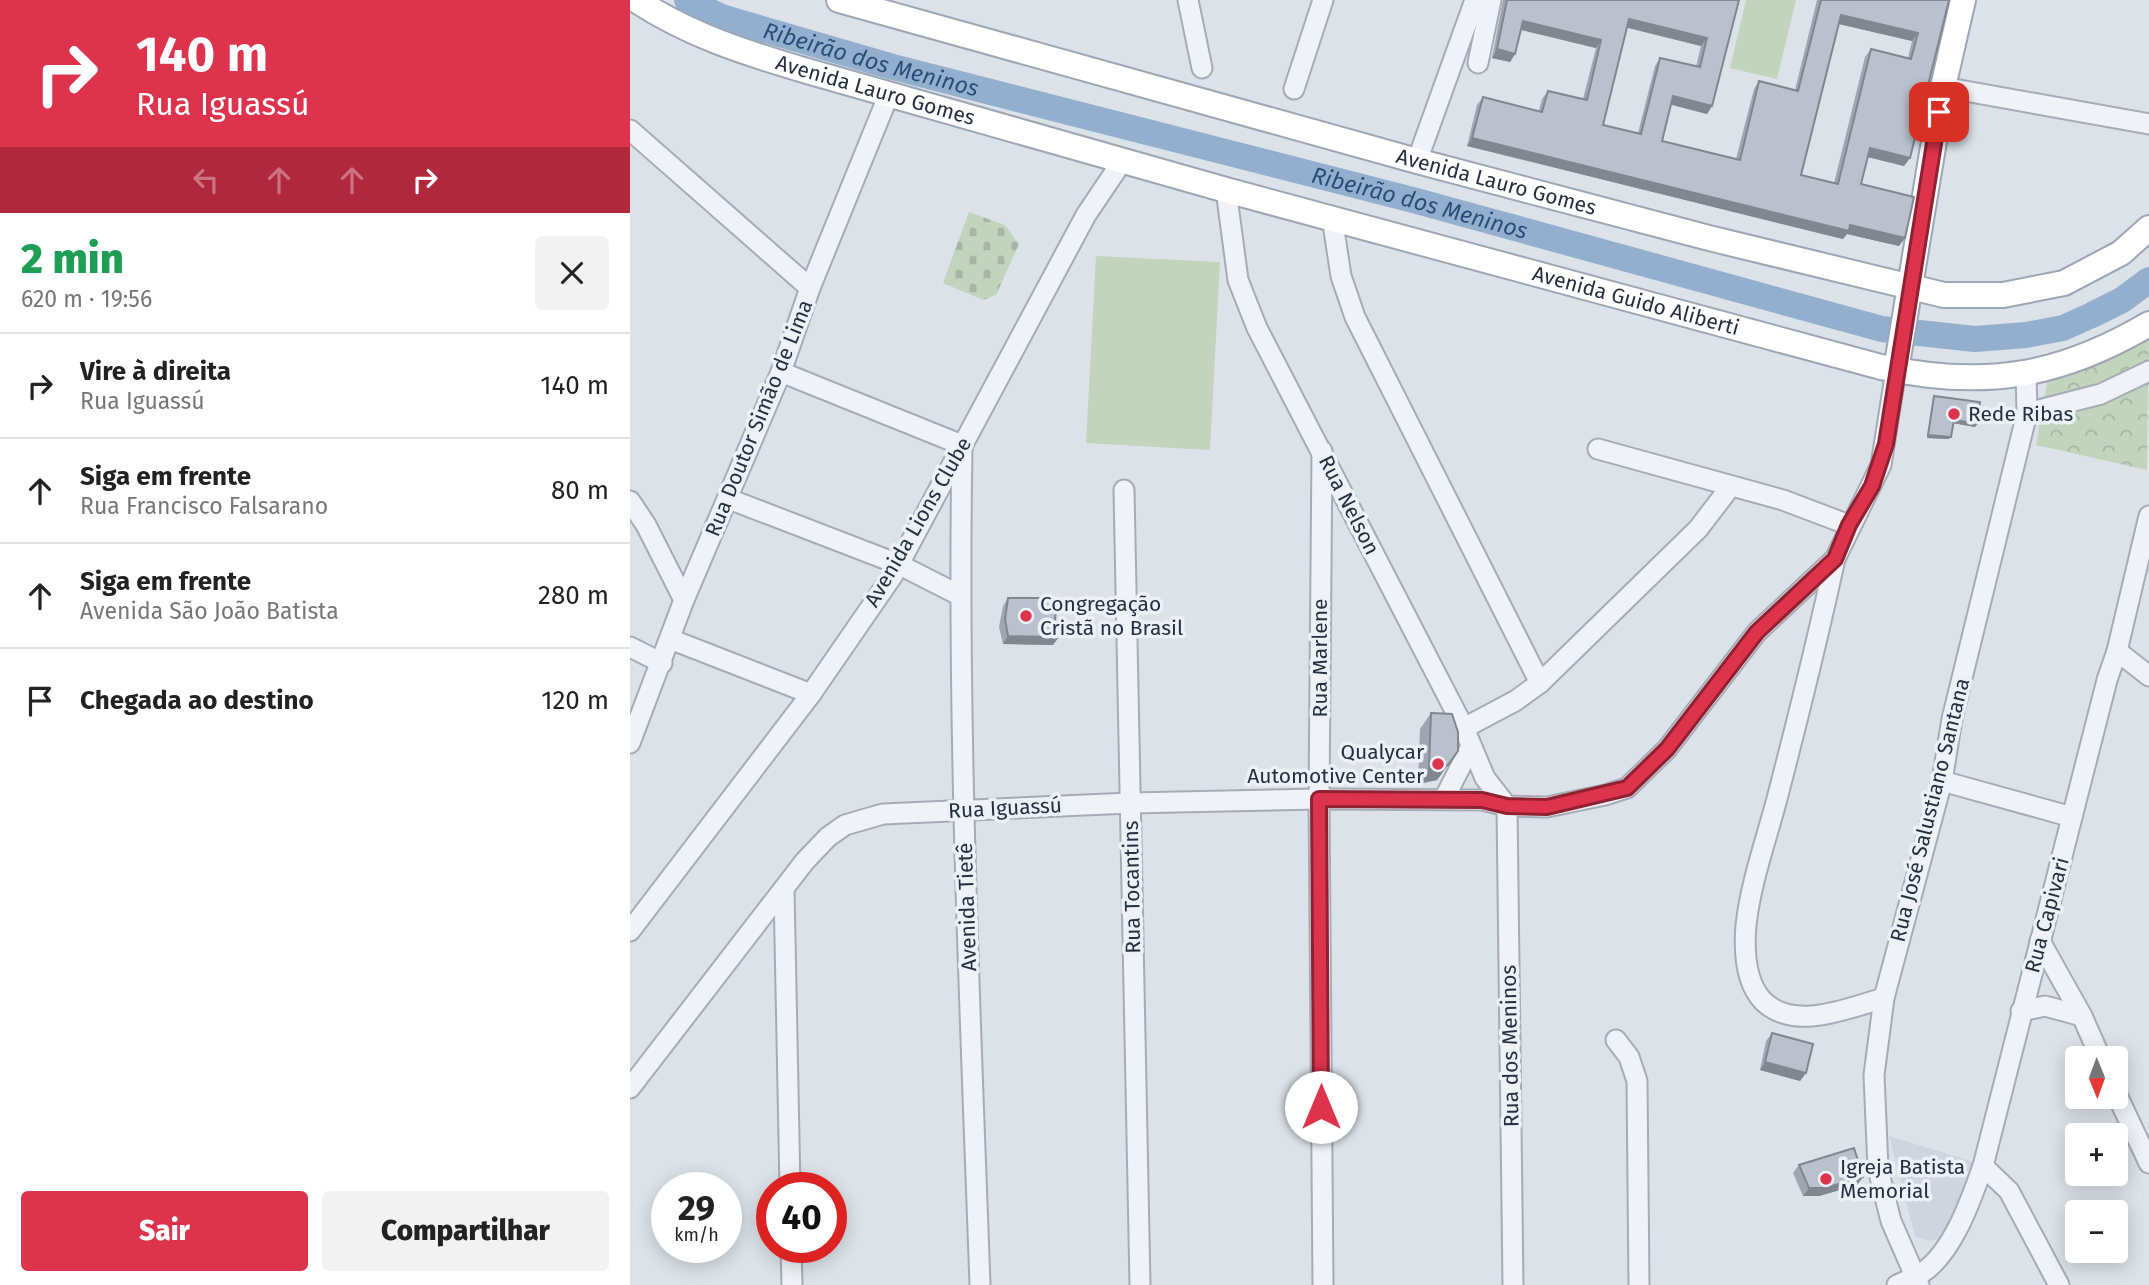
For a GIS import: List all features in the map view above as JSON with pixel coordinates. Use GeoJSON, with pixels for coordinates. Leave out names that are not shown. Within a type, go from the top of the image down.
{"type":"FeatureCollection","features":[{"type":"Feature","properties":{"kind":"main road","name":"Avenida Lauro Gomes"},"geometry":{"type":"LineString","coordinates":[[636,0],[672,24],[744,52],[1123,160]]}},
{"type":"Feature","properties":{"kind":"main road","name":"Avenida Lauro Gomes"},"geometry":{"type":"LineString","coordinates":[[839,0],[1417,161],[1910,294],[1974,296],[2024,292],[2063,283],[2121,253],[2148,228]]}},
{"type":"Feature","properties":{"kind":"main road"},"geometry":{"type":"LineString","coordinates":[[1897,363],[1943,87],[1964,0]]}},
{"type":"Feature","properties":{"kind":"main road","name":"Avenida Guido Aliberti"},"geometry":{"type":"LineString","coordinates":[[1123,160],[1226,190],[1897,363],[1978,378],[2026,374],[2085,357],[2149,324]]}},
{"type":"Feature","properties":{"kind":"street"},"geometry":{"type":"LineString","coordinates":[[1188,0],[1202,68]]}},
{"type":"Feature","properties":{"kind":"street"},"geometry":{"type":"LineString","coordinates":[[1294,89],[1323,0]]}},
{"type":"Feature","properties":{"kind":"street"},"geometry":{"type":"LineString","coordinates":[[1417,161],[1475,0]]}},
{"type":"Feature","properties":{"kind":"street"},"geometry":{"type":"LineString","coordinates":[[1478,64],[1491,0]]}},
{"type":"Feature","properties":{"kind":"street"},"geometry":{"type":"LineString","coordinates":[[1943,87],[2147,125]]}},
{"type":"Feature","properties":{"kind":"street","name":"Rua Doutor Simão de Lima"},"geometry":{"type":"LineString","coordinates":[[630,743],[684,600],[781,372],[810,288],[889,94]]}},
{"type":"Feature","properties":{"kind":"street"},"geometry":{"type":"LineString","coordinates":[[633,139],[810,288]]}},
{"type":"Feature","properties":{"kind":"street","name":"Avenida Lions Clube"},"geometry":{"type":"LineString","coordinates":[[630,930],[811,694],[898,564],[1086,215],[1123,160]]}},
{"type":"Feature","properties":{"kind":"street","name":"Rua Nelson"},"geometry":{"type":"LineString","coordinates":[[1226,190],[1233,250],[1245,300],[1256,328],[1464,728],[1485,778],[1507,806]]}},
{"type":"Feature","properties":{"kind":"street"},"geometry":{"type":"LineString","coordinates":[[1332,217],[1340,276],[1354,317],[1540,683]]}},
{"type":"Feature","properties":{"kind":"street"},"geometry":{"type":"LineString","coordinates":[[1884,998],[1837,1011],[1793,1016],[1764,1002],[1755,991],[1748,971],[1746,926],[1753,890],[1808,683],[1835,559],[1849,525],[1881,465],[1897,363]]}},
{"type":"Feature","properties":{"kind":"street"},"geometry":{"type":"LineString","coordinates":[[2027,413],[2101,394],[2149,371]]}},
{"type":"Feature","properties":{"kind":"street"},"geometry":{"type":"LineString","coordinates":[[781,372],[962,445]]}},
{"type":"Feature","properties":{"kind":"street","name":"Rua José Salustiano Santana"},"geometry":{"type":"LineString","coordinates":[[1917,1280],[1891,1221],[1878,1169],[1874,1075],[1884,998],[1942,781],[1952,719],[2027,413],[2026,374]]}},
{"type":"Feature","properties":{"kind":"street","name":"Avenida Tietê"},"geometry":{"type":"LineString","coordinates":[[962,445],[960,594],[964,810],[980,1285]]}},
{"type":"Feature","properties":{"kind":"street"},"geometry":{"type":"LineString","coordinates":[[1598,449],[1783,500],[1849,525]]}},
{"type":"Feature","properties":{"kind":"street","name":"Rua Marlene"},"geometry":{"type":"LineString","coordinates":[[1322,451],[1319,799],[1323,1285]]}},
{"type":"Feature","properties":{"kind":"street"},"geometry":{"type":"LineString","coordinates":[[1464,728],[1515,701],[1540,683],[1698,529],[1731,486]]}},
{"type":"Feature","properties":{"kind":"street","name":"Rua Tocantins"},"geometry":{"type":"LineString","coordinates":[[1124,490],[1140,1285]]}},
{"type":"Feature","properties":{"kind":"street"},"geometry":{"type":"LineString","coordinates":[[729,499],[898,564],[960,594]]}},
{"type":"Feature","properties":{"kind":"street"},"geometry":{"type":"LineString","coordinates":[[630,501],[646,525],[684,600]]}},
{"type":"Feature","properties":{"kind":"street","name":"Rua Capivari"},"geometry":{"type":"LineString","coordinates":[[1897,1285],[1917,1280],[1936,1260],[1965,1215],[1983,1166],[2106,680],[2117,650],[2149,516]]}},
{"type":"Feature","properties":{"kind":"street","name":"Rua Iguassú"},"geometry":{"type":"LineString","coordinates":[[630,1088],[828,836],[845,825],[883,814],[1130,803],[1444,799],[1482,800],[1507,806],[1567,805],[1627,788],[1667,749],[1757,632],[1835,559]]}},
{"type":"Feature","properties":{"kind":"street"},"geometry":{"type":"LineString","coordinates":[[670,639],[811,694]]}},
{"type":"Feature","properties":{"kind":"street"},"geometry":{"type":"LineString","coordinates":[[630,647],[662,663]]}},
{"type":"Feature","properties":{"kind":"street"},"geometry":{"type":"LineString","coordinates":[[2117,650],[2149,676]]}},
{"type":"Feature","properties":{"kind":"street"},"geometry":{"type":"LineString","coordinates":[[1444,799],[1471,748]]}},
{"type":"Feature","properties":{"kind":"street"},"geometry":{"type":"LineString","coordinates":[[1942,781],[2072,817]]}},
{"type":"Feature","properties":{"kind":"street","name":"Rua dos Meninos"},"geometry":{"type":"LineString","coordinates":[[1507,806],[1513,1285]]}},
{"type":"Feature","properties":{"kind":"street"},"geometry":{"type":"LineString","coordinates":[[784,890],[790,1172]]}},
{"type":"Feature","properties":{"kind":"street"},"geometry":{"type":"LineString","coordinates":[[2040,941],[2082,1016],[2095,1046]]}},
{"type":"Feature","properties":{"kind":"street"},"geometry":{"type":"LineString","coordinates":[[2021,1011],[2045,1006],[2082,1016]]}},
{"type":"Feature","properties":{"kind":"street"},"geometry":{"type":"LineString","coordinates":[[1616,1041],[1629,1058],[1637,1081],[1639,1285]]}},
{"type":"Feature","properties":{"kind":"street"},"geometry":{"type":"LineString","coordinates":[[2125,1110],[2143,1142],[2149,1164]]}},
{"type":"Feature","properties":{"kind":"street"},"geometry":{"type":"LineString","coordinates":[[1983,1166],[2009,1191],[2059,1285]]}},
{"type":"Feature","properties":{"kind":"street"},"geometry":{"type":"LineString","coordinates":[[791,1263],[792,1285]]}},
{"type":"Feature","properties":{"kind":"shaded area"},"geometry":{"type":"Polygon","coordinates":[[[1889,1136],[1974,1162],[1962,1205],[1939,1239],[1928,1241],[1915,1236],[1889,1136]]]}},
{"type":"Feature","properties":{"kind":"green space"},"geometry":{"type":"Polygon","coordinates":[[[1746,0],[1796,0],[1777,79],[1730,68],[1746,0]]]}},
{"type":"Feature","properties":{"kind":"green space"},"geometry":{"type":"Polygon","coordinates":[[[969,212],[1005,225],[1019,244],[996,295],[983,300],[943,283],[969,212]]]}},
{"type":"Feature","properties":{"kind":"green space"},"geometry":{"type":"Polygon","coordinates":[[[1096,256],[1220,262],[1210,450],[1086,443],[1096,256]]]}},
{"type":"Feature","properties":{"kind":"green space"},"geometry":{"type":"Polygon","coordinates":[[[2149,335],[2147,470],[2036,445],[2047,383],[2149,335]]]}},
{"type":"Feature","properties":{"kind":"building"},"geometry":{"type":"Polygon","coordinates":[[[1507,0],[1739,0],[1712,106],[1673,96],[1662,141],[1740,160],[1759,81],[1798,91],[1821,0],[1949,0],[1910,158],[1870,148],[1861,184],[1914,197],[1905,238],[1850,225],[1849,231],[1472,138],[1483,97],[1542,112],[1548,91],[1587,100],[1601,40],[1523,21],[1515,54],[1497,49],[1507,0]],[[1841,15],[1801,175],[1838,184],[1871,49],[1911,59],[1918,33],[1841,15]],[[1629,19],[1603,125],[1641,134],[1660,58],[1700,67],[1707,38],[1629,19]]]}},
{"type":"Feature","properties":{"kind":"building","name":"Rede Ribas"},"geometry":{"type":"Polygon","coordinates":[[[1934,396],[1980,402],[1977,424],[1954,420],[1951,437],[1928,435],[1934,396]]]}},
{"type":"Feature","properties":{"kind":"building","name":"Congregação Cristã no Brasil"},"geometry":{"type":"Polygon","coordinates":[[[1008,598],[1058,598],[1055,619],[1059,637],[1008,636],[1005,619],[1008,598]]]}},
{"type":"Feature","properties":{"kind":"building"},"geometry":{"type":"Polygon","coordinates":[[[1431,713],[1452,714],[1458,732],[1458,751],[1448,765],[1429,769],[1431,713]]]}},
{"type":"Feature","properties":{"kind":"building"},"geometry":{"type":"Polygon","coordinates":[[[1772,1033],[1813,1044],[1806,1073],[1765,1062],[1772,1033]]]}},
{"type":"Feature","properties":{"kind":"building","name":"Igreja Batista Memorial"},"geometry":{"type":"Polygon","coordinates":[[[1854,1148],[1863,1177],[1825,1188],[1809,1188],[1799,1165],[1854,1148]]]}},
{"type":"Feature","properties":{"kind":"waterway","name":"Ribeirão dos Meninos"},"geometry":{"type":"LineString","coordinates":[[687,0],[721,17],[893,67],[1413,200],[1882,329],[1975,339],[2026,335],[2063,328],[2122,300],[2149,280]]}},
{"type":"Feature","properties":{"kind":"place","name":"Rede Ribas"},"geometry":{"type":"Point","coordinates":[1954,414]}},
{"type":"Feature","properties":{"kind":"place","name":"Congregação Cristã no Brasil"},"geometry":{"type":"Point","coordinates":[1026,616]}},
{"type":"Feature","properties":{"kind":"place","name":"Qualycar Automotive Center"},"geometry":{"type":"Point","coordinates":[1438,764]}},
{"type":"Feature","properties":{"kind":"place","name":"Igreja Batista Memorial"},"geometry":{"type":"Point","coordinates":[1826,1179]}},
{"type":"Feature","properties":{"kind":"route"},"geometry":{"type":"LineString","coordinates":[[1321,1107],[1319,799],[1411,798],[1482,800],[1507,806],[1567,805],[1627,788],[1667,749],[1757,632],[1835,559],[1849,525],[1881,465],[1939,112]]}}]}
